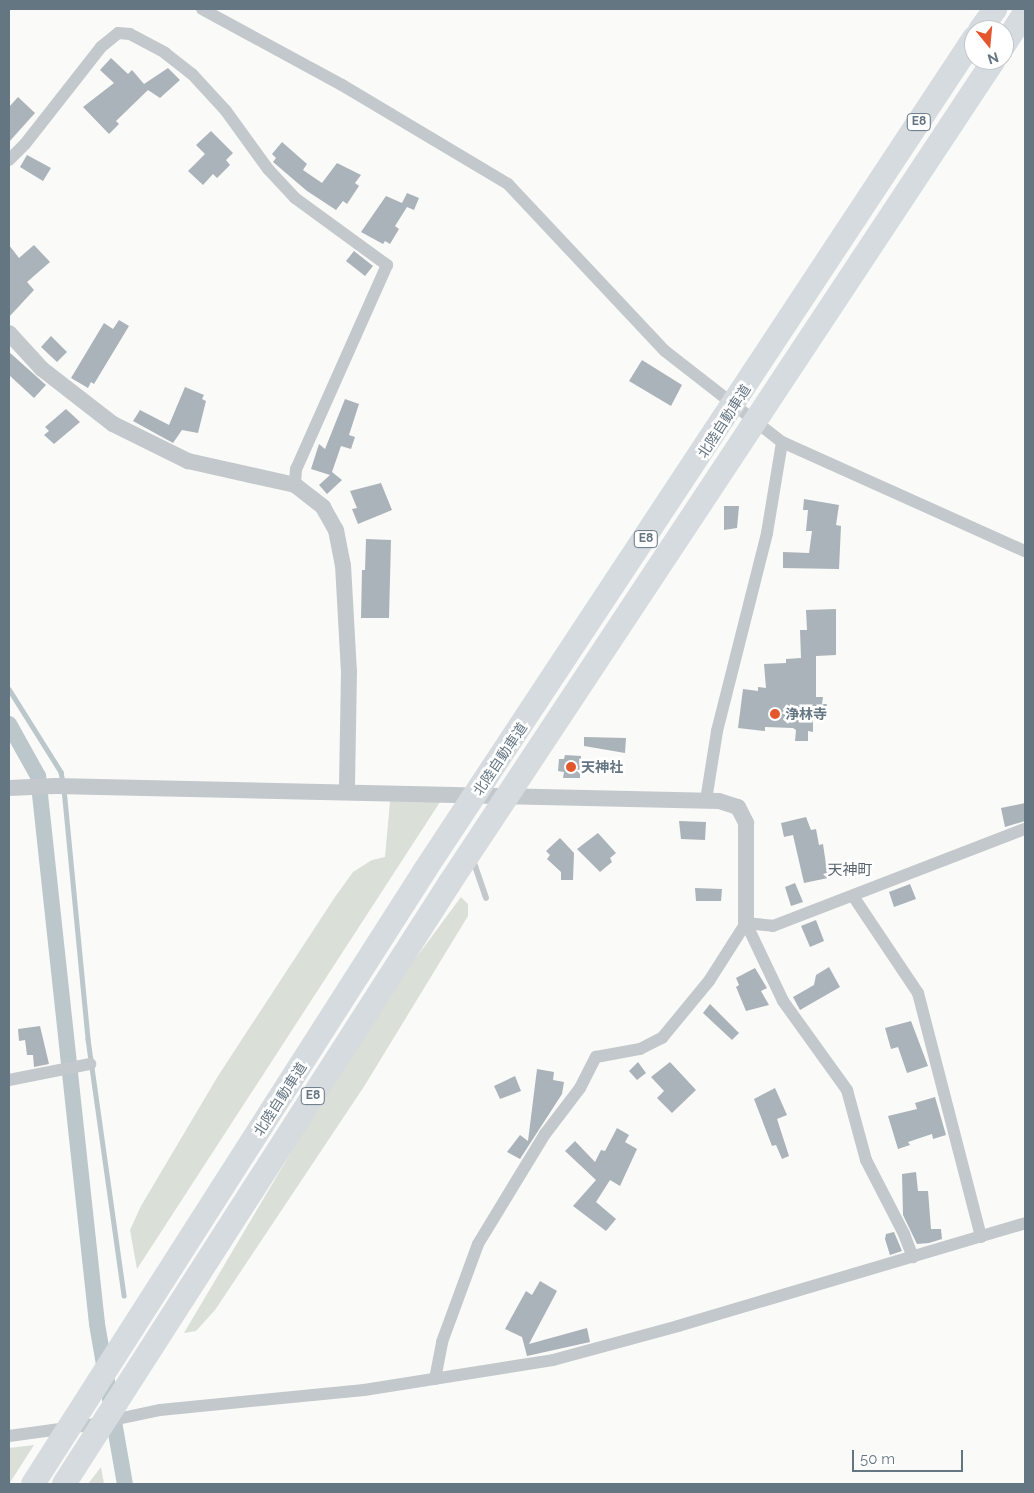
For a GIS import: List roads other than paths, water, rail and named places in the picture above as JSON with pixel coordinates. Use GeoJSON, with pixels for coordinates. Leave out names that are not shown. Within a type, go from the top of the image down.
{"type":"FeatureCollection","features":[{"type":"Feature","properties":{"kind":"highway"},"geometry":{"type":"LineString","coordinates":[[987,20],[995,9]]}},
{"type":"Feature","properties":{"kind":"highway"},"geometry":{"type":"LineString","coordinates":[[1014,30],[1025,13]]}},
{"type":"Feature","properties":{"kind":"highway","name":"北陸自動車道"},"geometry":{"type":"LineString","coordinates":[[33,1484],[426,870],[964,53]]}},
{"type":"Feature","properties":{"kind":"highway","name":"北陸自動車道"},"geometry":{"type":"LineString","coordinates":[[64,1484],[449,884],[987,70]]}},
{"type":"Feature","properties":{"kind":"street"},"geometry":{"type":"LineString","coordinates":[[202,9],[377,105],[508,184],[665,351],[782,442],[1025,551]]}},
{"type":"Feature","properties":{"kind":"street"},"geometry":{"type":"LineString","coordinates":[[9,160],[26,144],[101,47],[118,33],[130,34],[165,53],[192,74],[226,111],[268,169],[295,198],[387,265],[296,470],[295,485]]}},
{"type":"Feature","properties":{"kind":"street"},"geometry":{"type":"LineString","coordinates":[[9,333],[42,369],[113,424],[188,461],[295,485],[323,507],[336,530],[343,566],[349,671],[347,791]]}},
{"type":"Feature","properties":{"kind":"street"},"geometry":{"type":"LineString","coordinates":[[706,800],[717,731],[767,533],[782,442]]}},
{"type":"Feature","properties":{"kind":"street"},"geometry":{"type":"LineString","coordinates":[[9,788],[55,786],[347,791],[706,800],[738,808],[746,823],[746,923],[783,1001],[847,1090],[866,1160],[904,1234],[912,1257]]}},
{"type":"Feature","properties":{"kind":"street"},"geometry":{"type":"LineString","coordinates":[[746,923],[773,926],[1025,829]]}},
{"type":"Feature","properties":{"kind":"street"},"geometry":{"type":"LineString","coordinates":[[853,896],[918,993],[981,1237]]}},
{"type":"Feature","properties":{"kind":"street"},"geometry":{"type":"LineString","coordinates":[[435,1379],[442,1342],[478,1244],[545,1134],[580,1088],[596,1057],[640,1049],[662,1038],[708,981],[746,923]]}},
{"type":"Feature","properties":{"kind":"street"},"geometry":{"type":"LineString","coordinates":[[9,1080],[90,1064]]}},
{"type":"Feature","properties":{"kind":"street"},"geometry":{"type":"LineString","coordinates":[[9,1436],[89,1425],[160,1410],[364,1390],[553,1360],[981,1237],[1025,1222]]}},
{"type":"Feature","properties":{"kind":"lane"},"geometry":{"type":"LineString","coordinates":[[450,794],[463,832]]}},
{"type":"Feature","properties":{"kind":"lane"},"geometry":{"type":"LineString","coordinates":[[466,842],[486,898]]}},
{"type":"Feature","properties":{"kind":"waterway"},"geometry":{"type":"LineString","coordinates":[[9,689],[61,772],[63,782]]}},
{"type":"Feature","properties":{"kind":"waterway"},"geometry":{"type":"LineString","coordinates":[[9,724],[38,776],[97,1324],[125,1484]]}},
{"type":"Feature","properties":{"kind":"waterway"},"geometry":{"type":"LineString","coordinates":[[64,789],[88,1039],[124,1295]]}},
{"type":"Feature","properties":{"kind":"place","name":"浄林寺"},"geometry":{"type":"Point","coordinates":[775,714]}},
{"type":"Feature","properties":{"kind":"place","name":"天神社"},"geometry":{"type":"Point","coordinates":[571,767]}},
{"type":"Feature","properties":{"kind":"district","name":"天神町"},"geometry":{"type":"Point","coordinates":[850,871]}}]}
